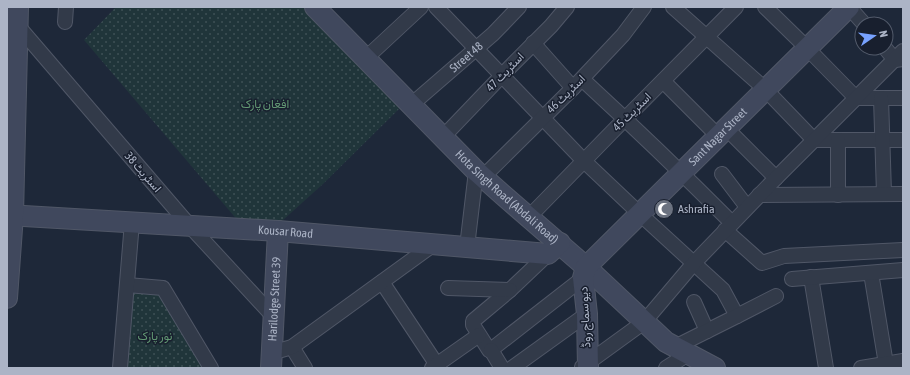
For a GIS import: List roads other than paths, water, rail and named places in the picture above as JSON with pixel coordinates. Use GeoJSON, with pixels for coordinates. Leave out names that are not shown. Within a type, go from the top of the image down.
{"type":"FeatureCollection","features":[{"type":"Feature","properties":{"kind":"main road","name":"Sant Nagar Street"},"geometry":{"type":"LineString","coordinates":[[585,273],[640,214],[849,7]]}},
{"type":"Feature","properties":{"kind":"main road","name":"Hota Singh Road (Abdali Road)"},"geometry":{"type":"LineString","coordinates":[[317,8],[480,174],[529,217],[554,249],[585,273],[666,342],[715,368]]}},
{"type":"Feature","properties":{"kind":"main road"},"geometry":{"type":"LineString","coordinates":[[7,298],[18,16]]}},
{"type":"Feature","properties":{"kind":"main road","name":"Kousar Road"},"geometry":{"type":"LineString","coordinates":[[10,215],[278,231],[467,247],[554,249]]}},
{"type":"Feature","properties":{"kind":"main road","name":"Harilodge Street 39"},"geometry":{"type":"LineString","coordinates":[[271,360],[278,231]]}},
{"type":"Feature","properties":{"kind":"main road","name":"دیو سماج روڈ"},"geometry":{"type":"LineString","coordinates":[[585,273],[587,314],[586,367]]}},
{"type":"Feature","properties":{"kind":"street"},"geometry":{"type":"LineString","coordinates":[[65,22],[66,7]]}},
{"type":"Feature","properties":{"kind":"street"},"geometry":{"type":"LineString","coordinates":[[366,58],[421,7]]}},
{"type":"Feature","properties":{"kind":"street"},"geometry":{"type":"LineString","coordinates":[[436,7],[584,161],[724,290],[737,316]]}},
{"type":"Feature","properties":{"kind":"street","name":"Street 48"},"geometry":{"type":"LineString","coordinates":[[411,105],[493,34],[518,7]]}},
{"type":"Feature","properties":{"kind":"street","name":"اسٹریٹ 47"},"geometry":{"type":"LineString","coordinates":[[443,137],[551,26],[567,7]]}},
{"type":"Feature","properties":{"kind":"street","name":"اسٹریٹ 46"},"geometry":{"type":"LineString","coordinates":[[480,174],[543,118],[577,84],[623,35],[644,7]]}},
{"type":"Feature","properties":{"kind":"street"},"geometry":{"type":"LineString","coordinates":[[672,7],[765,89],[814,140],[903,140]]}},
{"type":"Feature","properties":{"kind":"street","name":"اسٹریٹ 45"},"geometry":{"type":"LineString","coordinates":[[529,217],[736,7]]}},
{"type":"Feature","properties":{"kind":"street"},"geometry":{"type":"LineString","coordinates":[[765,7],[856,98],[903,98]]}},
{"type":"Feature","properties":{"kind":"street"},"geometry":{"type":"LineString","coordinates":[[849,7],[857,16]]}},
{"type":"Feature","properties":{"kind":"street","name":"اسٹریٹ 38"},"geometry":{"type":"LineString","coordinates":[[18,16],[189,226],[273,316]]}},
{"type":"Feature","properties":{"kind":"street"},"geometry":{"type":"LineString","coordinates":[[533,43],[577,84],[625,119],[681,173],[762,263],[784,256],[903,250]]}},
{"type":"Feature","properties":{"kind":"street"},"geometry":{"type":"LineString","coordinates":[[586,367],[644,322],[694,263],[728,226],[856,98],[900,57]]}},
{"type":"Feature","properties":{"kind":"street"},"geometry":{"type":"LineString","coordinates":[[663,81],[776,178]]}},
{"type":"Feature","properties":{"kind":"street"},"geometry":{"type":"LineString","coordinates":[[881,98],[884,194]]}},
{"type":"Feature","properties":{"kind":"street"},"geometry":{"type":"LineString","coordinates":[[838,140],[838,194]]}},
{"type":"Feature","properties":{"kind":"street"},"geometry":{"type":"LineString","coordinates":[[467,247],[480,174]]}},
{"type":"Feature","properties":{"kind":"street"},"geometry":{"type":"LineString","coordinates":[[722,174],[747,207]]}},
{"type":"Feature","properties":{"kind":"street"},"geometry":{"type":"LineString","coordinates":[[759,195],[903,194]]}},
{"type":"Feature","properties":{"kind":"street"},"geometry":{"type":"LineString","coordinates":[[120,368],[132,222]]}},
{"type":"Feature","properties":{"kind":"street"},"geometry":{"type":"LineString","coordinates":[[271,360],[292,347],[434,244]]}},
{"type":"Feature","properties":{"kind":"street"},"geometry":{"type":"LineString","coordinates":[[502,368],[491,350],[489,350],[479,335],[473,321],[510,290],[554,249]]}},
{"type":"Feature","properties":{"kind":"street"},"geometry":{"type":"LineString","coordinates":[[792,279],[903,270]]}},
{"type":"Feature","properties":{"kind":"street"},"geometry":{"type":"LineString","coordinates":[[491,350],[585,273]]}},
{"type":"Feature","properties":{"kind":"street"},"geometry":{"type":"LineString","coordinates":[[870,273],[886,364]]}},
{"type":"Feature","properties":{"kind":"street"},"geometry":{"type":"LineString","coordinates":[[811,277],[826,368]]}},
{"type":"Feature","properties":{"kind":"street"},"geometry":{"type":"LineString","coordinates":[[382,282],[436,367],[479,335]]}},
{"type":"Feature","properties":{"kind":"street"},"geometry":{"type":"LineString","coordinates":[[127,285],[164,288],[211,368]]}},
{"type":"Feature","properties":{"kind":"street"},"geometry":{"type":"LineString","coordinates":[[448,288],[510,290]]}},
{"type":"Feature","properties":{"kind":"street"},"geometry":{"type":"LineString","coordinates":[[666,368],[681,350],[707,331],[776,296]]}},
{"type":"Feature","properties":{"kind":"street"},"geometry":{"type":"LineString","coordinates":[[694,302],[707,331]]}},
{"type":"Feature","properties":{"kind":"street"},"geometry":{"type":"LineString","coordinates":[[512,368],[587,314]]}},
{"type":"Feature","properties":{"kind":"street"},"geometry":{"type":"LineString","coordinates":[[292,347],[305,368]]}},
{"type":"Feature","properties":{"kind":"street"},"geometry":{"type":"LineString","coordinates":[[861,368],[903,362]]}},
{"type":"Feature","properties":{"kind":"place","name":"Ashrafia"},"geometry":{"type":"Point","coordinates":[664,209]}},
{"type":"Feature","properties":{"kind":"park label","name":"افغان پارک"},"geometry":{"type":"Point","coordinates":[265,104]}},
{"type":"Feature","properties":{"kind":"park label","name":"نور پارک"},"geometry":{"type":"Point","coordinates":[155,336]}}]}
